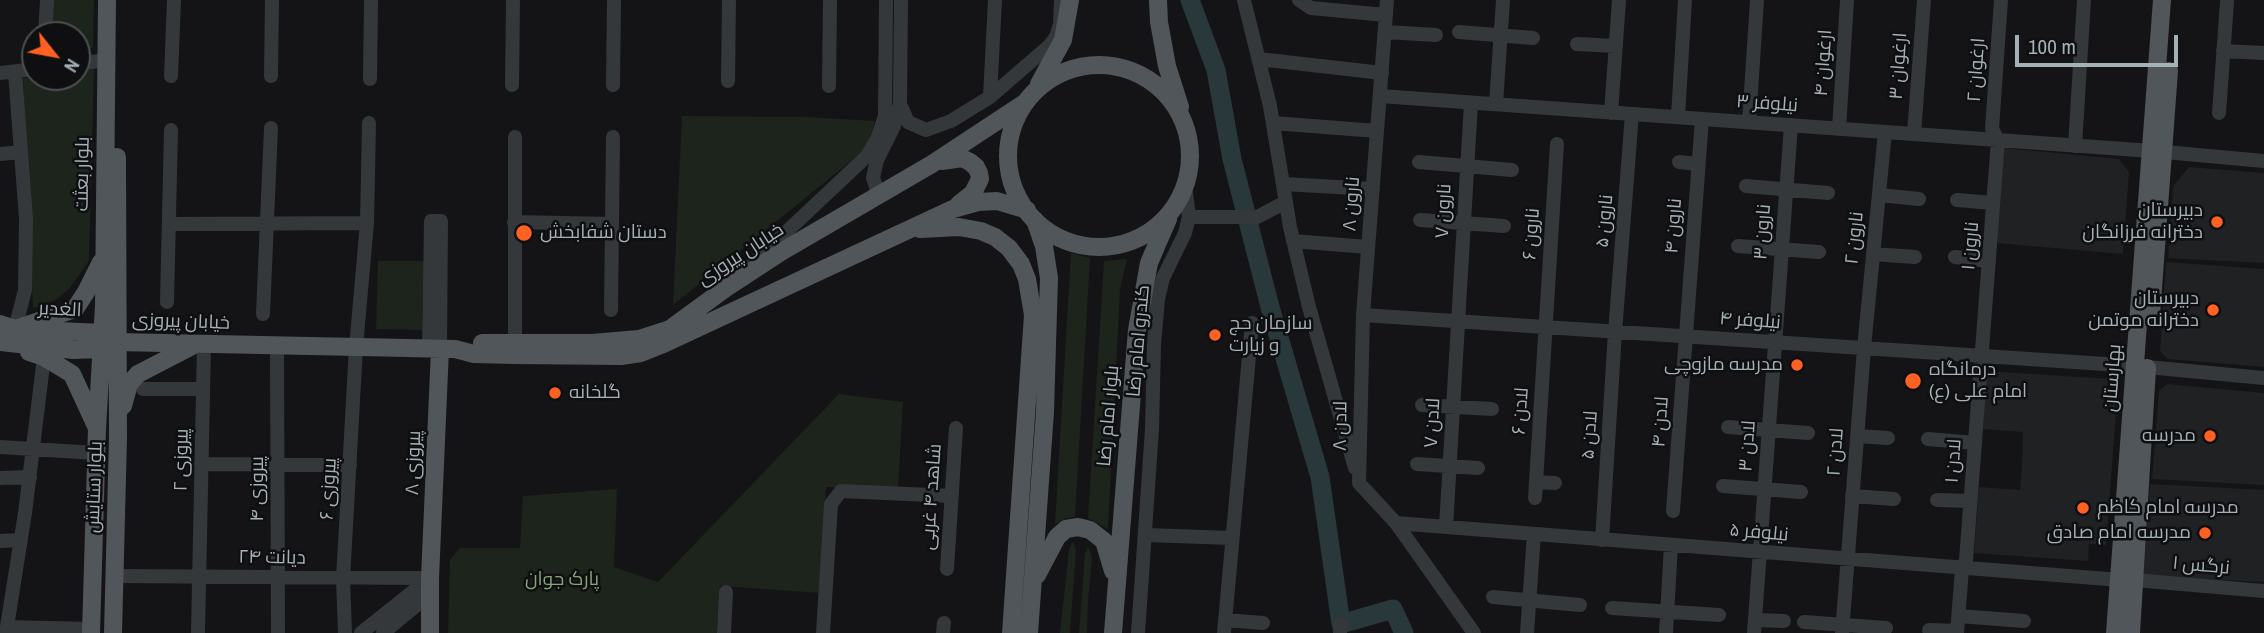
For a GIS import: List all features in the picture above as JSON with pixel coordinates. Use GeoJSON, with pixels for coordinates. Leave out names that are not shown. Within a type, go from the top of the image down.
{"type":"FeatureCollection","features":[{"type":"Feature","properties":{"kind":"main road","name":"بلوار بعثت"},"geometry":{"type":"LineString","coordinates":[[107,0],[103,255],[107,341]]}},
{"type":"Feature","properties":{"kind":"main road","name":"بلوار بعثت"},"geometry":{"type":"LineString","coordinates":[[107,341],[117,0]]}},
{"type":"Feature","properties":{"kind":"main road"},"geometry":{"type":"LineString","coordinates":[[1070,0],[1063,40],[1054,60],[1011,131],[1008,166],[1019,200],[1042,228],[1058,238],[1094,247],[1130,242],[1147,233],[1173,208],[1185,184],[1190,148],[1167,66],[1158,0]]}},
{"type":"Feature","properties":{"kind":"main road","name":"بهارستان"},"geometry":{"type":"LineString","coordinates":[[2158,152],[2162,0]]}},
{"type":"Feature","properties":{"kind":"main road","name":"بهارستان"},"geometry":{"type":"LineString","coordinates":[[2116,633],[2127,580],[2158,152],[2174,0]]}},
{"type":"Feature","properties":{"kind":"main road"},"geometry":{"type":"LineString","coordinates":[[1029,99],[1049,79],[1074,68],[1103,64],[1130,70],[1155,84],[1175,104],[1187,130]]}},
{"type":"Feature","properties":{"kind":"main road","name":"خیابان پیروزی"},"geometry":{"type":"LineString","coordinates":[[441,349],[472,343],[592,343],[651,336],[670,329],[726,288],[932,164],[1029,99]]}},
{"type":"Feature","properties":{"kind":"main road"},"geometry":{"type":"LineString","coordinates":[[932,164],[962,158],[976,167],[980,178],[978,186],[953,209]]}},
{"type":"Feature","properties":{"kind":"main road","name":"خیابان پیروزی"},"geometry":{"type":"LineString","coordinates":[[107,341],[441,349],[474,354],[621,356],[641,353],[953,209],[978,202],[997,201],[1031,215]]}},
{"type":"Feature","properties":{"kind":"main road","name":"بلوار امام رضا"},"geometry":{"type":"LineString","coordinates":[[1113,633],[1128,430],[1143,288],[1156,245],[1173,208]]}},
{"type":"Feature","properties":{"kind":"main road"},"geometry":{"type":"LineString","coordinates":[[1028,633],[1045,412],[1049,278],[1044,246],[1031,215]]}},
{"type":"Feature","properties":{"kind":"main road"},"geometry":{"type":"LineString","coordinates":[[909,230],[959,227],[995,237],[1009,248],[1021,264],[1027,279],[1032,316],[1011,633]]}},
{"type":"Feature","properties":{"kind":"main road"},"geometry":{"type":"LineString","coordinates":[[6,335],[75,309],[95,276],[103,255]]}},
{"type":"Feature","properties":{"kind":"main road","name":"الغدیر"},"geometry":{"type":"LineString","coordinates":[[6,335],[107,341]]}},
{"type":"Feature","properties":{"kind":"main road"},"geometry":{"type":"LineString","coordinates":[[6,335],[72,374],[97,429]]}},
{"type":"Feature","properties":{"kind":"main road","name":"بلوار ستایش"},"geometry":{"type":"LineString","coordinates":[[92,631],[97,429],[107,341]]}},
{"type":"Feature","properties":{"kind":"main road","name":"بلوار ستایش"},"geometry":{"type":"LineString","coordinates":[[107,341],[118,438],[113,633]]}},
{"type":"Feature","properties":{"kind":"main road"},"geometry":{"type":"LineString","coordinates":[[118,438],[129,384],[138,374],[200,345]]}},
{"type":"Feature","properties":{"kind":"main road","name":"پیروزی ۸"},"geometry":{"type":"LineString","coordinates":[[430,633],[441,349]]}},
{"type":"Feature","properties":{"kind":"main road"},"geometry":{"type":"LineString","coordinates":[[1029,373],[1045,412]]}},
{"type":"Feature","properties":{"kind":"main road"},"geometry":{"type":"LineString","coordinates":[[95,526],[115,526]]}},
{"type":"Feature","properties":{"kind":"main road"},"geometry":{"type":"LineString","coordinates":[[1032,585],[1057,537],[1066,529],[1078,527],[1090,530],[1104,541],[1117,585]]}},
{"type":"Feature","properties":{"kind":"main road","name":"بهارستان"},"geometry":{"type":"LineString","coordinates":[[2127,580],[2131,633]]}},
{"type":"Feature","properties":{"kind":"street"},"geometry":{"type":"LineString","coordinates":[[46,21],[47,0]]}},
{"type":"Feature","properties":{"kind":"street"},"geometry":{"type":"LineString","coordinates":[[171,76],[174,0]]}},
{"type":"Feature","properties":{"kind":"street"},"geometry":{"type":"LineString","coordinates":[[271,76],[272,0]]}},
{"type":"Feature","properties":{"kind":"street"},"geometry":{"type":"LineString","coordinates":[[370,79],[371,0]]}},
{"type":"Feature","properties":{"kind":"street"},"geometry":{"type":"LineString","coordinates":[[512,85],[513,0]]}},
{"type":"Feature","properties":{"kind":"street"},"geometry":{"type":"LineString","coordinates":[[613,85],[614,0]]}},
{"type":"Feature","properties":{"kind":"street"},"geometry":{"type":"LineString","coordinates":[[728,81],[729,0]]}},
{"type":"Feature","properties":{"kind":"street"},"geometry":{"type":"LineString","coordinates":[[829,86],[830,0]]}},
{"type":"Feature","properties":{"kind":"street"},"geometry":{"type":"LineString","coordinates":[[726,288],[867,156],[877,139],[885,116],[886,0]]}},
{"type":"Feature","properties":{"kind":"street"},"geometry":{"type":"LineString","coordinates":[[886,190],[877,189],[873,178],[877,160],[894,126],[900,104],[901,0]]}},
{"type":"Feature","properties":{"kind":"street"},"geometry":{"type":"LineString","coordinates":[[990,97],[995,0]]}},
{"type":"Feature","properties":{"kind":"street"},"geometry":{"type":"LineString","coordinates":[[900,104],[908,122],[926,131],[951,121],[990,97],[1056,37],[1060,25],[1061,0]]}},
{"type":"Feature","properties":{"kind":"street"},"geometry":{"type":"LineString","coordinates":[[1244,0],[1273,123],[1293,242],[1359,483],[1396,523],[1474,633]]}},
{"type":"Feature","properties":{"kind":"street"},"geometry":{"type":"LineString","coordinates":[[1299,0],[1311,8],[1386,7]]}},
{"type":"Feature","properties":{"kind":"street"},"geometry":{"type":"LineString","coordinates":[[1496,104],[1503,0]]}},
{"type":"Feature","properties":{"kind":"street"},"geometry":{"type":"LineString","coordinates":[[1611,113],[1619,0]]}},
{"type":"Feature","properties":{"kind":"street"},"geometry":{"type":"LineString","coordinates":[[1678,117],[1685,0]]}},
{"type":"Feature","properties":{"kind":"street"},"geometry":{"type":"LineString","coordinates":[[1749,122],[1757,0]]}},
{"type":"Feature","properties":{"kind":"street","name":"ارغوان ۴"},"geometry":{"type":"LineString","coordinates":[[1839,129],[1847,0]]}},
{"type":"Feature","properties":{"kind":"street","name":"ارغوان ۳"},"geometry":{"type":"LineString","coordinates":[[1914,134],[1924,0]]}},
{"type":"Feature","properties":{"kind":"street","name":"ارغوان ۲"},"geometry":{"type":"LineString","coordinates":[[1998,140],[1992,129],[2001,0]]}},
{"type":"Feature","properties":{"kind":"street"},"geometry":{"type":"LineString","coordinates":[[2074,146],[2084,0]]}},
{"type":"Feature","properties":{"kind":"street"},"geometry":{"type":"LineString","coordinates":[[2219,113],[2227,2]]}},
{"type":"Feature","properties":{"kind":"street","name":"نارون ۸"},"geometry":{"type":"LineString","coordinates":[[1363,315],[1386,7]]}},
{"type":"Feature","properties":{"kind":"street"},"geometry":{"type":"LineString","coordinates":[[1385,32],[1436,35]]}},
{"type":"Feature","properties":{"kind":"street"},"geometry":{"type":"LineString","coordinates":[[1459,32],[1533,38]]}},
{"type":"Feature","properties":{"kind":"street"},"geometry":{"type":"LineString","coordinates":[[1577,44],[1616,46]]}},
{"type":"Feature","properties":{"kind":"street"},"geometry":{"type":"LineString","coordinates":[[2223,51],[2264,53]]}},
{"type":"Feature","properties":{"kind":"street"},"geometry":{"type":"LineString","coordinates":[[1259,59],[1382,72]]}},
{"type":"Feature","properties":{"kind":"street"},"geometry":{"type":"LineString","coordinates":[[91,62],[106,60]]}},
{"type":"Feature","properties":{"kind":"street"},"geometry":{"type":"LineString","coordinates":[[6,335],[25,290],[26,219],[21,152],[7,72]]}},
{"type":"Feature","properties":{"kind":"street","name":"نیلوفر ۳"},"geometry":{"type":"LineString","coordinates":[[1380,96],[2264,161]]}},
{"type":"Feature","properties":{"kind":"street","name":"نارون ۷"},"geometry":{"type":"LineString","coordinates":[[1458,321],[1471,103]]}},
{"type":"Feature","properties":{"kind":"street","name":"نارون ۵"},"geometry":{"type":"LineString","coordinates":[[1615,332],[1632,114]]}},
{"type":"Feature","properties":{"kind":"street","name":"نارون ۴"},"geometry":{"type":"LineString","coordinates":[[1687,336],[1702,119]]}},
{"type":"Feature","properties":{"kind":"street","name":"پیروزی ۶"},"geometry":{"type":"LineString","coordinates":[[345,633],[343,579],[356,347],[367,223],[369,123]]}},
{"type":"Feature","properties":{"kind":"street"},"geometry":{"type":"LineString","coordinates":[[1273,123],[1377,131]]}},
{"type":"Feature","properties":{"kind":"street","name":"نارون ۳"},"geometry":{"type":"LineString","coordinates":[[1775,342],[1791,125]]}},
{"type":"Feature","properties":{"kind":"street"},"geometry":{"type":"LineString","coordinates":[[263,314],[271,128]]}},
{"type":"Feature","properties":{"kind":"street"},"geometry":{"type":"LineString","coordinates":[[167,302],[171,130]]}},
{"type":"Feature","properties":{"kind":"street","name":"نارون ۲"},"geometry":{"type":"LineString","coordinates":[[1864,348],[1885,132]]}},
{"type":"Feature","properties":{"kind":"street"},"geometry":{"type":"LineString","coordinates":[[611,310],[613,136]]}},
{"type":"Feature","properties":{"kind":"street"},"geometry":{"type":"LineString","coordinates":[[515,137],[515,342]]}},
{"type":"Feature","properties":{"kind":"street","name":"نارون ۱"},"geometry":{"type":"LineString","coordinates":[[1981,355],[1998,140]]}},
{"type":"Feature","properties":{"kind":"street","name":"نارون ۶"},"geometry":{"type":"LineString","coordinates":[[1546,327],[1557,144]]}},
{"type":"Feature","properties":{"kind":"street"},"geometry":{"type":"LineString","coordinates":[[0,153],[21,152]]}},
{"type":"Feature","properties":{"kind":"street"},"geometry":{"type":"LineString","coordinates":[[1419,162],[1513,170]]}},
{"type":"Feature","properties":{"kind":"street"},"geometry":{"type":"LineString","coordinates":[[1679,162],[1698,164]]}},
{"type":"Feature","properties":{"kind":"street","name":"کندرو امام رضا"},"geometry":{"type":"LineString","coordinates":[[1138,633],[1146,535],[1157,299],[1163,278],[1185,233],[1189,218],[1185,184]]}},
{"type":"Feature","properties":{"kind":"street"},"geometry":{"type":"LineString","coordinates":[[1283,184],[1373,189]]}},
{"type":"Feature","properties":{"kind":"street"},"geometry":{"type":"LineString","coordinates":[[1746,186],[1828,193]]}},
{"type":"Feature","properties":{"kind":"street"},"geometry":{"type":"LineString","coordinates":[[1879,195],[1919,199]]}},
{"type":"Feature","properties":{"kind":"street"},"geometry":{"type":"LineString","coordinates":[[1957,200],[1993,203]]}},
{"type":"Feature","properties":{"kind":"street"},"geometry":{"type":"LineString","coordinates":[[1189,218],[1256,217],[1286,202]]}},
{"type":"Feature","properties":{"kind":"street"},"geometry":{"type":"LineString","coordinates":[[1420,220],[1504,226]]}},
{"type":"Feature","properties":{"kind":"street"},"geometry":{"type":"LineString","coordinates":[[436,221],[441,349]]}},
{"type":"Feature","properties":{"kind":"street"},"geometry":{"type":"LineString","coordinates":[[514,222],[612,224]]}},
{"type":"Feature","properties":{"kind":"street"},"geometry":{"type":"LineString","coordinates":[[169,224],[367,223]]}},
{"type":"Feature","properties":{"kind":"street"},"geometry":{"type":"LineString","coordinates":[[1293,242],[1368,247]]}},
{"type":"Feature","properties":{"kind":"street"},"geometry":{"type":"LineString","coordinates":[[1738,246],[1819,252]]}},
{"type":"Feature","properties":{"kind":"street"},"geometry":{"type":"LineString","coordinates":[[1873,254],[1915,257]]}},
{"type":"Feature","properties":{"kind":"street"},"geometry":{"type":"LineString","coordinates":[[1955,257],[1989,261]]}},
{"type":"Feature","properties":{"kind":"street","name":"نیلوفر ۴"},"geometry":{"type":"LineString","coordinates":[[1363,315],[2141,366],[2264,378]]}},
{"type":"Feature","properties":{"kind":"street","name":"لادن ۸"},"geometry":{"type":"LineString","coordinates":[[1359,483],[1363,315]]}},
{"type":"Feature","properties":{"kind":"street","name":"لادن ۷"},"geometry":{"type":"LineString","coordinates":[[1446,527],[1458,321]]}},
{"type":"Feature","properties":{"kind":"street"},"geometry":{"type":"LineString","coordinates":[[1252,323],[1225,627],[1263,623]]}},
{"type":"Feature","properties":{"kind":"street","name":"لادن ۶"},"geometry":{"type":"LineString","coordinates":[[1535,498],[1546,327]]}},
{"type":"Feature","properties":{"kind":"street","name":"لادن ۵"},"geometry":{"type":"LineString","coordinates":[[1602,540],[1615,332]]}},
{"type":"Feature","properties":{"kind":"street","name":"لادن ۴"},"geometry":{"type":"LineString","coordinates":[[1674,511],[1687,336]]}},
{"type":"Feature","properties":{"kind":"street","name":"لادن ۳"},"geometry":{"type":"LineString","coordinates":[[1755,626],[1775,342]]}},
{"type":"Feature","properties":{"kind":"street","name":"پیروزی ۲"},"geometry":{"type":"LineString","coordinates":[[198,633],[203,389],[200,345]]}},
{"type":"Feature","properties":{"kind":"street","name":"پیروزی ۴"},"geometry":{"type":"LineString","coordinates":[[277,345],[278,633]]}},
{"type":"Feature","properties":{"kind":"street","name":"لادن ۲"},"geometry":{"type":"LineString","coordinates":[[1843,629],[1864,348]]}},
{"type":"Feature","properties":{"kind":"street","name":"لادن ۱"},"geometry":{"type":"LineString","coordinates":[[1957,632],[1962,569],[1966,560],[1981,355]]}},
{"type":"Feature","properties":{"kind":"street"},"geometry":{"type":"LineString","coordinates":[[44,357],[22,540],[5,623],[92,631]]}},
{"type":"Feature","properties":{"kind":"street"},"geometry":{"type":"LineString","coordinates":[[143,389],[203,389]]}},
{"type":"Feature","properties":{"kind":"street"},"geometry":{"type":"LineString","coordinates":[[1422,405],[1492,410]]}},
{"type":"Feature","properties":{"kind":"street"},"geometry":{"type":"LineString","coordinates":[[1728,427],[1808,433]]}},
{"type":"Feature","properties":{"kind":"street","name":"شاهد ۴ غربی"},"geometry":{"type":"LineString","coordinates":[[947,569],[956,428]]}},
{"type":"Feature","properties":{"kind":"street"},"geometry":{"type":"LineString","coordinates":[[1128,430],[1152,429]]}},
{"type":"Feature","properties":{"kind":"street"},"geometry":{"type":"LineString","coordinates":[[1857,436],[1888,438]]}},
{"type":"Feature","properties":{"kind":"street"},"geometry":{"type":"LineString","coordinates":[[1928,439],[1975,443]]}},
{"type":"Feature","properties":{"kind":"street"},"geometry":{"type":"LineString","coordinates":[[0,447],[96,453]]}},
{"type":"Feature","properties":{"kind":"street"},"geometry":{"type":"LineString","coordinates":[[201,464],[350,465]]}},
{"type":"Feature","properties":{"kind":"street"},"geometry":{"type":"LineString","coordinates":[[1417,464],[1478,468]]}},
{"type":"Feature","properties":{"kind":"street"},"geometry":{"type":"LineString","coordinates":[[0,478],[30,477]]}},
{"type":"Feature","properties":{"kind":"street"},"geometry":{"type":"LineString","coordinates":[[1536,482],[1555,483]]}},
{"type":"Feature","properties":{"kind":"street"},"geometry":{"type":"LineString","coordinates":[[1723,486],[1801,492]]}},
{"type":"Feature","properties":{"kind":"street"},"geometry":{"type":"LineString","coordinates":[[823,633],[831,505],[841,491],[952,496]]}},
{"type":"Feature","properties":{"kind":"street"},"geometry":{"type":"LineString","coordinates":[[1852,496],[1894,499]]}},
{"type":"Feature","properties":{"kind":"street"},"geometry":{"type":"LineString","coordinates":[[1937,500],[1970,501]]}},
{"type":"Feature","properties":{"kind":"street","name":"نیلوفر ۵"},"geometry":{"type":"LineString","coordinates":[[1396,523],[2127,580]]}},
{"type":"Feature","properties":{"kind":"street"},"geometry":{"type":"LineString","coordinates":[[1527,633],[1534,534]]}},
{"type":"Feature","properties":{"kind":"street"},"geometry":{"type":"LineString","coordinates":[[1146,535],[1232,537]]}},
{"type":"Feature","properties":{"kind":"street"},"geometry":{"type":"LineString","coordinates":[[0,541],[22,540]]}},
{"type":"Feature","properties":{"kind":"street"},"geometry":{"type":"LineString","coordinates":[[1666,633],[1671,545]]}},
{"type":"Feature","properties":{"kind":"street","name":"دیانت ۲۴"},"geometry":{"type":"LineString","coordinates":[[113,576],[343,579],[430,586]]}},
{"type":"Feature","properties":{"kind":"street","name":"نرگس ۱"},"geometry":{"type":"LineString","coordinates":[[2127,580],[2264,592]]}},
{"type":"Feature","properties":{"kind":"street"},"geometry":{"type":"LineString","coordinates":[[360,633],[430,586]]}},
{"type":"Feature","properties":{"kind":"street"},"geometry":{"type":"LineString","coordinates":[[383,633],[430,586]]}},
{"type":"Feature","properties":{"kind":"street"},"geometry":{"type":"LineString","coordinates":[[724,633],[726,592]]}},
{"type":"Feature","properties":{"kind":"street"},"geometry":{"type":"LineString","coordinates":[[1493,597],[1580,605]]}},
{"type":"Feature","properties":{"kind":"street"},"geometry":{"type":"LineString","coordinates":[[1612,608],[1719,615]]}},
{"type":"Feature","properties":{"kind":"street"},"geometry":{"type":"LineString","coordinates":[[1958,616],[2024,621]]}},
{"type":"Feature","properties":{"kind":"street"},"geometry":{"type":"LineString","coordinates":[[1755,626],[1784,621]]}},
{"type":"Feature","properties":{"kind":"street"},"geometry":{"type":"LineString","coordinates":[[1804,622],[1843,629],[1886,628]]}},
{"type":"Feature","properties":{"kind":"street"},"geometry":{"type":"LineString","coordinates":[[1929,630],[1957,632]]}},
{"type":"Feature","properties":{"kind":"shaded area"},"geometry":{"type":"Polygon","coordinates":[[[2004,148],[2119,159],[2129,172],[2123,254],[1996,243],[2004,148]]]}},
{"type":"Feature","properties":{"kind":"shaded area","name":"دبیرستان دخترانه فرزانگان"},"geometry":{"type":"Polygon","coordinates":[[[2189,167],[2264,173],[2264,263],[2168,258],[2173,186],[2189,167]]]}},
{"type":"Feature","properties":{"kind":"shaded area","name":"دبیرستان دخترانه موتمن"},"geometry":{"type":"Polygon","coordinates":[[[2166,262],[2264,269],[2264,367],[2168,359],[2160,351],[2166,262]]]}},
{"type":"Feature","properties":{"kind":"shaded area"},"geometry":{"type":"Polygon","coordinates":[[[1986,371],[2110,379],[2118,387],[2106,545],[2089,544],[2088,561],[1974,553],[1979,487],[2020,490],[2022,465],[2023,432],[1983,429],[1986,371]]]}},
{"type":"Feature","properties":{"kind":"shaded area","name":"مدرسه"},"geometry":{"type":"Polygon","coordinates":[[[2167,384],[2264,393],[2264,485],[2152,479],[2159,391],[2167,384]]]}},
{"type":"Feature","properties":{"kind":"shaded area","name":"مدرسه امام صادق"},"geometry":{"type":"Polygon","coordinates":[[[2150,484],[2264,490],[2264,582],[2143,576],[2150,484]]]}},
{"type":"Feature","properties":{"kind":"green space"},"geometry":{"type":"Polygon","coordinates":[[[53,0],[94,0],[93,48],[91,21],[52,21],[53,0]]]}},
{"type":"Feature","properties":{"kind":"green space"},"geometry":{"type":"Polygon","coordinates":[[[94,68],[89,261],[69,289],[46,305],[33,308],[24,91],[91,91],[91,69],[94,68]]]}},
{"type":"Feature","properties":{"kind":"green space"},"geometry":{"type":"Polygon","coordinates":[[[682,116],[806,117],[875,121],[867,148],[673,305],[682,116]]]}},
{"type":"Feature","properties":{"kind":"green space"},"geometry":{"type":"Polygon","coordinates":[[[1071,253],[1090,258],[1075,517],[1055,524],[1071,253]]]}},
{"type":"Feature","properties":{"kind":"green space"},"geometry":{"type":"Polygon","coordinates":[[[1127,259],[1120,289],[1108,529],[1088,518],[1104,261],[1127,259]]]}},
{"type":"Feature","properties":{"kind":"green space"},"geometry":{"type":"Polygon","coordinates":[[[378,261],[424,261],[422,330],[376,329],[378,261]]]}},
{"type":"Feature","properties":{"kind":"green space","name":"پارک جوان"},"geometry":{"type":"Polygon","coordinates":[[[839,394],[903,402],[898,488],[826,487],[821,593],[720,586],[717,633],[448,633],[450,560],[460,548],[520,548],[523,496],[617,489],[614,567],[658,582],[839,394]]]}},
{"type":"Feature","properties":{"kind":"green space"},"geometry":{"type":"Polygon","coordinates":[[[1073,542],[1076,550],[1070,633],[1060,633],[1069,550],[1073,542]]]}},
{"type":"Feature","properties":{"kind":"green space"},"geometry":{"type":"Polygon","coordinates":[[[1088,546],[1092,557],[1087,633],[1079,633],[1085,554],[1088,546]]]}},
{"type":"Feature","properties":{"kind":"waterway"},"geometry":{"type":"LineString","coordinates":[[1190,0],[1216,70],[1232,159],[1270,307],[1320,477],[1341,624],[1393,609],[1404,633]]}},
{"type":"Feature","properties":{"kind":"place","name":"دبیرستان دخترانه فرزانگان"},"geometry":{"type":"Point","coordinates":[2217,222]}},
{"type":"Feature","properties":{"kind":"place","name":"دستان شفابخش"},"geometry":{"type":"Point","coordinates":[524,233]}},
{"type":"Feature","properties":{"kind":"place","name":"دبیرستان دخترانه موتمن"},"geometry":{"type":"Point","coordinates":[2213,310]}},
{"type":"Feature","properties":{"kind":"place","name":"سازمان حج و زیارت"},"geometry":{"type":"Point","coordinates":[1215,335]}},
{"type":"Feature","properties":{"kind":"place","name":"مدرسه مازوچی"},"geometry":{"type":"Point","coordinates":[1797,365]}},
{"type":"Feature","properties":{"kind":"place","name":"درمانگاه امام علی (ع)"},"geometry":{"type":"Point","coordinates":[1913,381]}},
{"type":"Feature","properties":{"kind":"place","name":"گلخانه"},"geometry":{"type":"Point","coordinates":[555,393]}},
{"type":"Feature","properties":{"kind":"place","name":"مدرسه"},"geometry":{"type":"Point","coordinates":[2210,436]}},
{"type":"Feature","properties":{"kind":"place","name":"مدرسه امام کاظم"},"geometry":{"type":"Point","coordinates":[2083,508]}},
{"type":"Feature","properties":{"kind":"place","name":"مدرسه امام صادق"},"geometry":{"type":"Point","coordinates":[2205,533]}}]}
